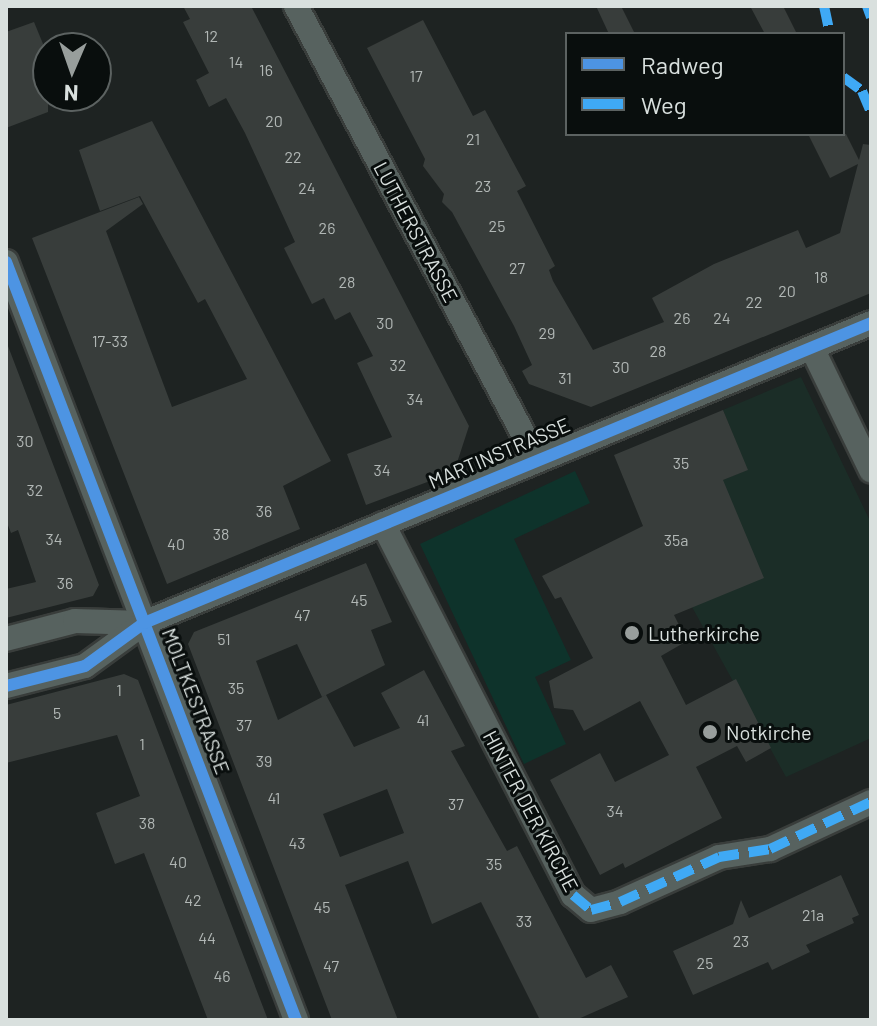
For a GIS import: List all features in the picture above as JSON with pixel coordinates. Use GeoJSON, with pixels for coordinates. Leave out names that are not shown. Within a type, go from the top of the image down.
{"type":"FeatureCollection","features":[{"type":"Feature","properties":{"kind":"street","name":"LUTHERSTRASSE"},"geometry":{"type":"LineString","coordinates":[[296,6],[536,458]]}},
{"type":"Feature","properties":{"kind":"street","name":"MOLTKESTRASSE"},"geometry":{"type":"LineString","coordinates":[[6,262],[296,1020]]}},
{"type":"Feature","properties":{"kind":"street","name":"MARTINSTRASSE"},"geometry":{"type":"LineString","coordinates":[[144,623],[536,458],[871,323]]}},
{"type":"Feature","properties":{"kind":"street"},"geometry":{"type":"LineString","coordinates":[[812,348],[871,470]]}},
{"type":"Feature","properties":{"kind":"street","name":"HINTER DER KIRCHE"},"geometry":{"type":"LineString","coordinates":[[383,524],[573,895],[591,910],[620,902],[719,857],[770,849],[871,802]]}},
{"type":"Feature","properties":{"kind":"street"},"geometry":{"type":"LineString","coordinates":[[6,639],[75,621],[144,623]]}},
{"type":"Feature","properties":{"kind":"street"},"geometry":{"type":"LineString","coordinates":[[6,686],[85,666],[144,623]]}},
{"type":"Feature","properties":{"kind":"shaded area"},"geometry":{"type":"Polygon","coordinates":[[[801,377],[871,523],[871,738],[786,777],[692,607],[652,509],[747,470],[723,410],[801,377]]]}},
{"type":"Feature","properties":{"kind":"green space"},"geometry":{"type":"Polygon","coordinates":[[[575,471],[590,503],[514,539],[571,660],[535,677],[566,744],[524,764],[420,544],[575,471]]]}},
{"type":"Feature","properties":{"kind":"building"},"geometry":{"type":"Polygon","coordinates":[[[183,6],[251,6],[469,426],[454,472],[366,505],[347,454],[392,437],[357,363],[373,356],[350,312],[335,320],[324,298],[312,304],[284,248],[295,242],[245,133],[226,98],[209,107],[196,80],[209,73],[183,22],[190,19],[183,6]]]}},
{"type":"Feature","properties":{"kind":"building"},"geometry":{"type":"Polygon","coordinates":[[[596,6],[621,6],[634,32],[608,32],[596,6]]]}},
{"type":"Feature","properties":{"kind":"building"},"geometry":{"type":"Polygon","coordinates":[[[750,6],[783,6],[796,32],[764,32],[750,6]]]}},
{"type":"Feature","properties":{"kind":"building"},"geometry":{"type":"Polygon","coordinates":[[[423,20],[473,116],[485,110],[526,186],[517,191],[555,266],[549,270],[553,281],[593,350],[664,322],[652,298],[714,264],[798,230],[806,248],[840,233],[858,164],[830,178],[809,136],[846,134],[859,160],[863,144],[871,145],[871,293],[591,407],[529,384],[522,371],[532,365],[514,326],[452,212],[442,202],[444,194],[423,166],[425,159],[367,48],[423,20]]]}},
{"type":"Feature","properties":{"kind":"building"},"geometry":{"type":"Polygon","coordinates":[[[34,22],[38,32],[32,32],[32,112],[48,112],[6,128],[6,32],[34,22]]]}},
{"type":"Feature","properties":{"kind":"building"},"geometry":{"type":"Polygon","coordinates":[[[152,121],[331,461],[283,486],[300,529],[167,584],[32,238],[139,197],[143,204],[106,231],[172,407],[247,379],[205,299],[198,303],[140,196],[100,211],[79,150],[152,121]]]}},
{"type":"Feature","properties":{"kind":"building"},"geometry":{"type":"Polygon","coordinates":[[[8,346],[99,585],[93,596],[6,618],[6,589],[36,582],[18,530],[11,533],[6,520],[8,346]]]}},
{"type":"Feature","properties":{"kind":"building"},"geometry":{"type":"Polygon","coordinates":[[[723,410],[748,470],[723,480],[764,578],[674,615],[687,641],[661,656],[686,705],[736,679],[771,748],[746,762],[737,746],[696,767],[722,818],[625,868],[623,863],[600,875],[550,780],[600,753],[615,782],[669,755],[640,701],[584,731],[573,710],[554,708],[549,681],[593,658],[561,597],[555,599],[542,576],[643,526],[614,455],[723,410]]]}},
{"type":"Feature","properties":{"kind":"building"},"geometry":{"type":"Polygon","coordinates":[[[366,563],[392,622],[371,630],[385,665],[322,697],[297,644],[256,661],[278,720],[326,695],[354,747],[400,728],[381,693],[424,670],[465,746],[451,751],[507,851],[517,846],[586,978],[611,965],[628,997],[576,1020],[540,1020],[481,902],[432,924],[408,861],[345,885],[398,1020],[332,1020],[188,644],[194,632],[366,563]],[[387,789],[323,814],[340,857],[404,833],[387,789]]]}},
{"type":"Feature","properties":{"kind":"building"},"geometry":{"type":"Polygon","coordinates":[[[124,674],[138,680],[268,1020],[208,1020],[144,853],[115,864],[96,813],[140,796],[117,735],[6,763],[6,705],[124,674]]]}},
{"type":"Feature","properties":{"kind":"building"},"geometry":{"type":"Polygon","coordinates":[[[841,875],[859,915],[852,918],[854,923],[806,945],[810,952],[772,970],[768,962],[693,995],[673,951],[733,924],[741,900],[749,918],[841,875]]]}},
{"type":"Feature","properties":{"kind":"marked path"},"geometry":{"type":"LineString","coordinates":[[824,6],[830,32]]}},
{"type":"Feature","properties":{"kind":"marked path"},"geometry":{"type":"LineString","coordinates":[[867,6],[871,17]]}},
{"type":"Feature","properties":{"kind":"marked path"},"geometry":{"type":"LineString","coordinates":[[845,78],[862,91],[871,112]]}},
{"type":"Feature","properties":{"kind":"marked path"},"geometry":{"type":"LineString","coordinates":[[573,895],[591,910],[620,902],[719,857],[770,849],[871,802]]}},
{"type":"Feature","properties":{"kind":"cycle path"},"geometry":{"type":"LineString","coordinates":[[6,262],[296,1020]]}},
{"type":"Feature","properties":{"kind":"cycle path"},"geometry":{"type":"LineString","coordinates":[[6,686],[85,666],[144,623],[871,323]]}},
{"type":"Feature","properties":{"kind":"place","name":"Lutherkirche"},"geometry":{"type":"Point","coordinates":[632,633]}},
{"type":"Feature","properties":{"kind":"place","name":"Notkirche"},"geometry":{"type":"Point","coordinates":[710,732]}}]}
